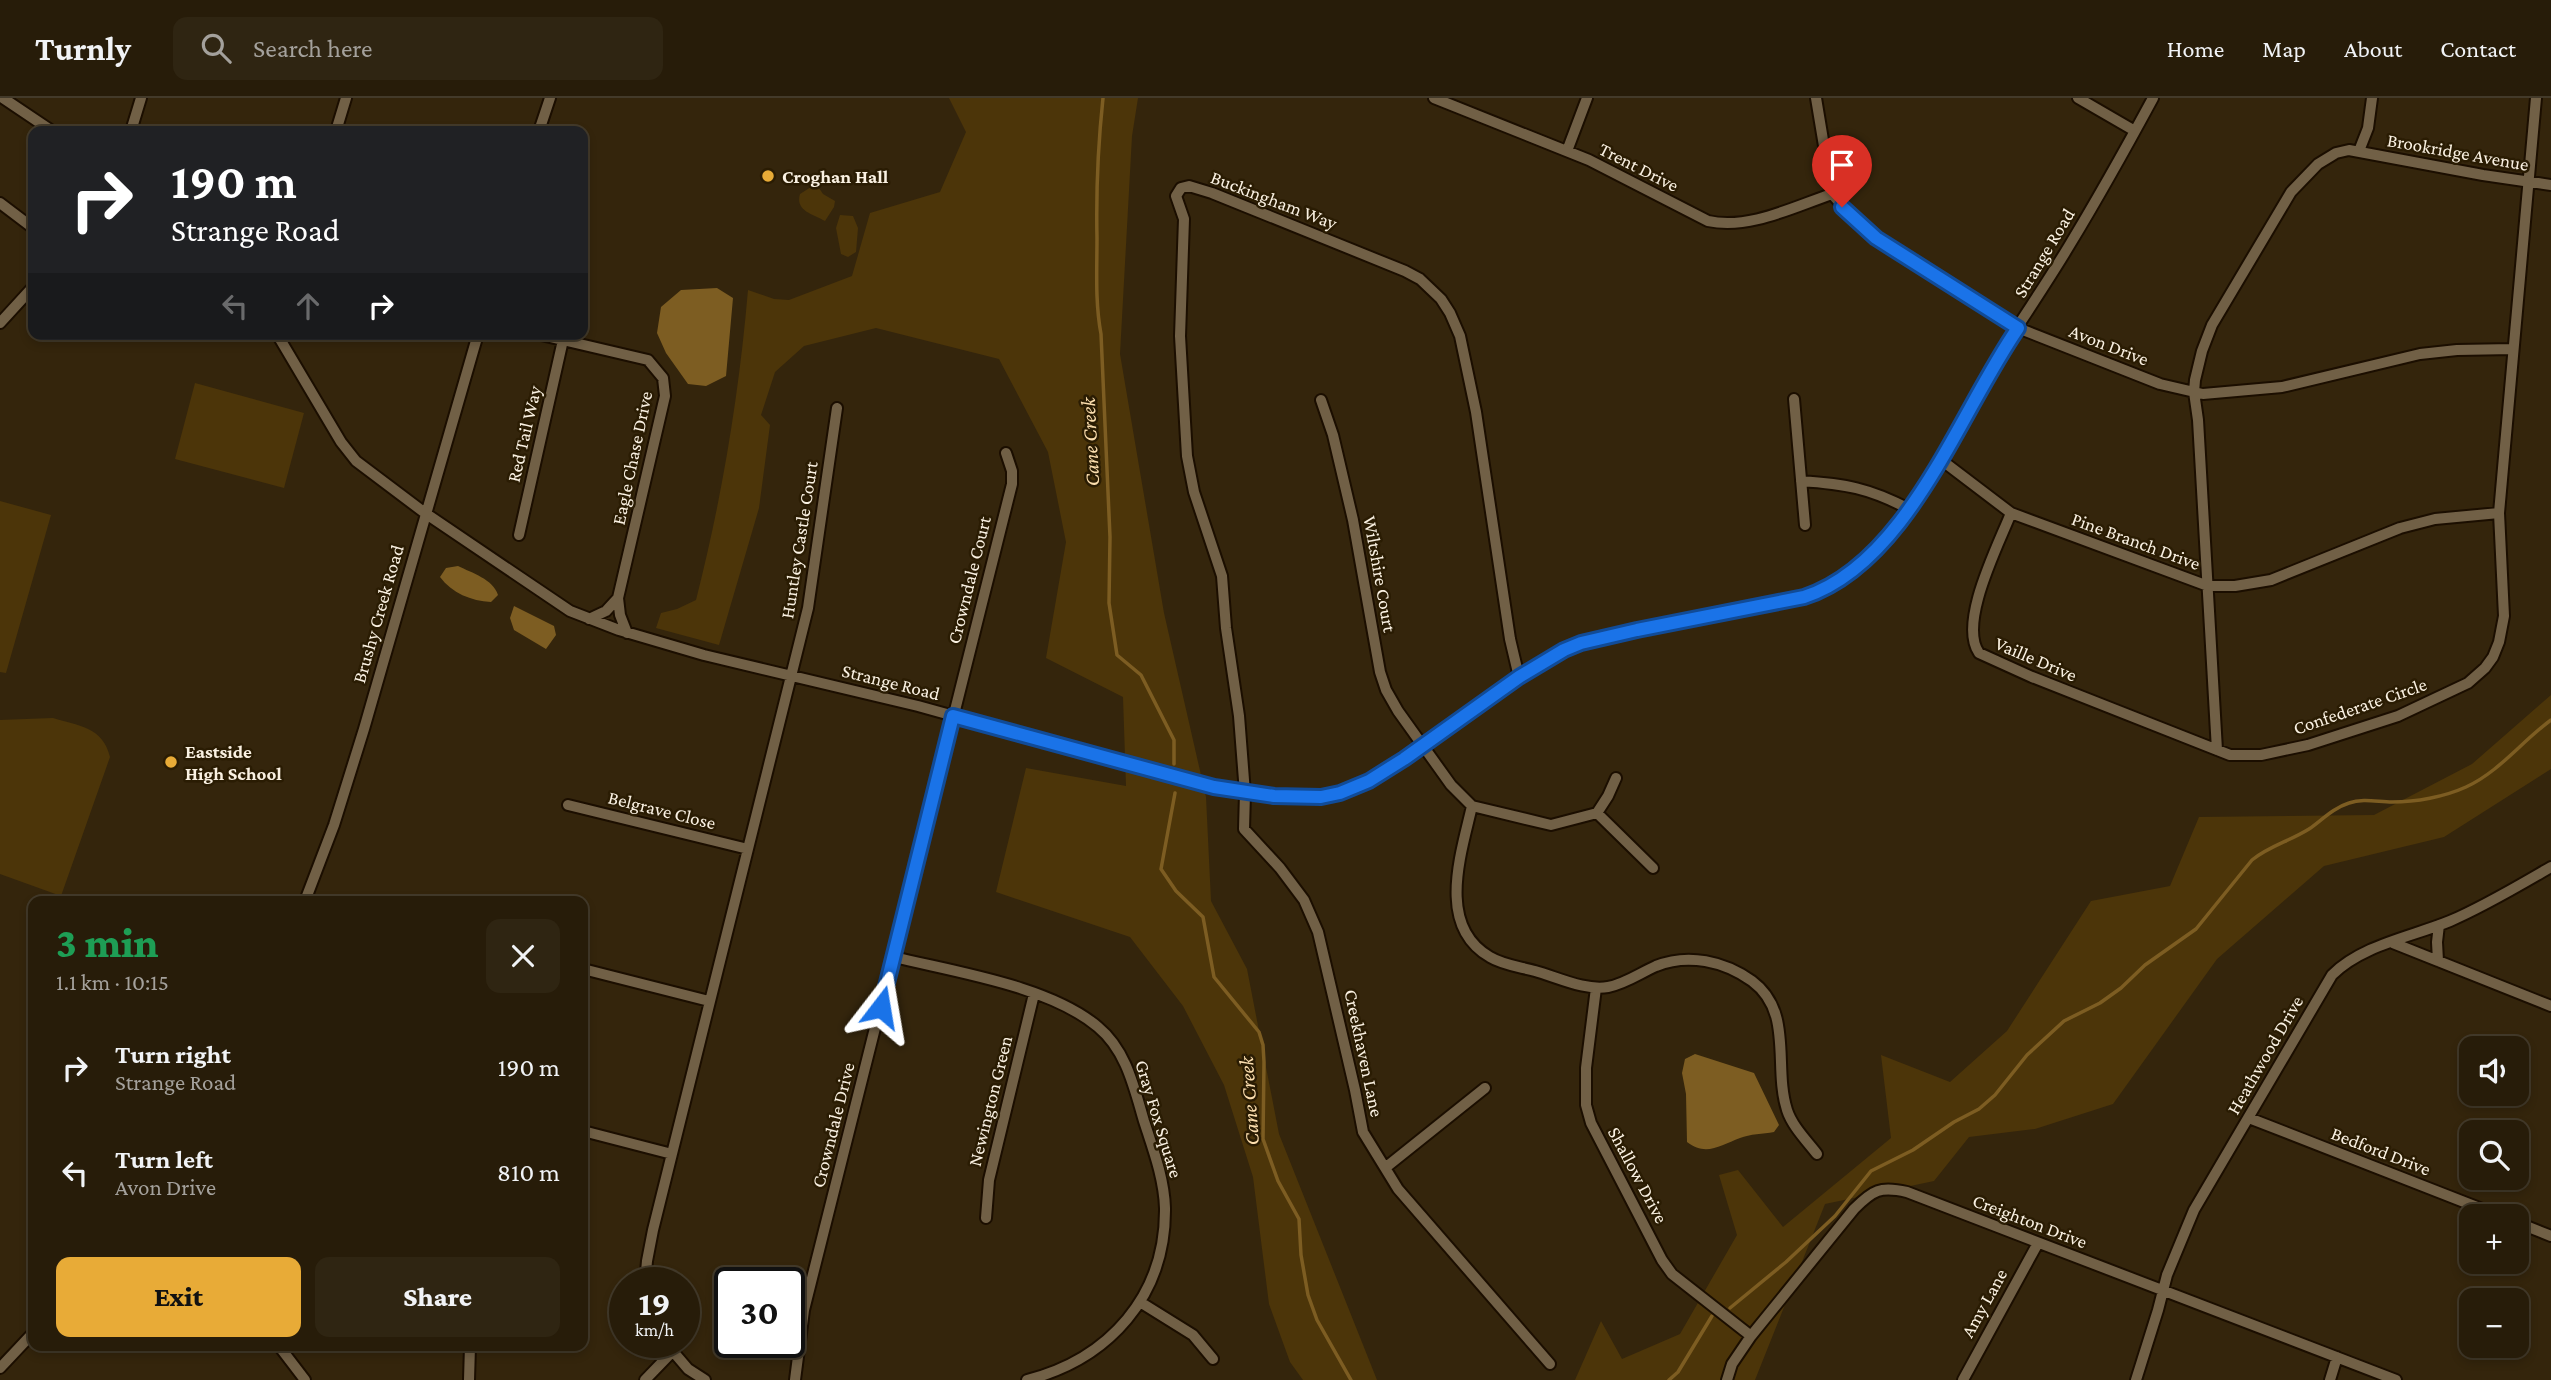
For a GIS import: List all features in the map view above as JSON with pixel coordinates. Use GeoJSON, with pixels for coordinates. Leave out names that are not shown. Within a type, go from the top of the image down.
{"type":"FeatureCollection","features":[{"type":"Feature","properties":{"kind":"street"},"geometry":{"type":"LineString","coordinates":[[3,98],[45,126]]}},
{"type":"Feature","properties":{"kind":"street"},"geometry":{"type":"LineString","coordinates":[[133,126],[141,98]]}},
{"type":"Feature","properties":{"kind":"street"},"geometry":{"type":"LineString","coordinates":[[337,126],[346,98]]}},
{"type":"Feature","properties":{"kind":"street"},"geometry":{"type":"LineString","coordinates":[[541,126],[550,98]]}},
{"type":"Feature","properties":{"kind":"street","name":"Trent Drive"},"geometry":{"type":"LineString","coordinates":[[1434,98],[1567,151],[1694,215],[1720,223],[1734,224],[1752,220],[1832,194]]}},
{"type":"Feature","properties":{"kind":"street"},"geometry":{"type":"LineString","coordinates":[[1567,151],[1587,98]]}},
{"type":"Feature","properties":{"kind":"street"},"geometry":{"type":"LineString","coordinates":[[1816,98],[1832,194]]}},
{"type":"Feature","properties":{"kind":"street"},"geometry":{"type":"LineString","coordinates":[[2078,98],[2135,131]]}},
{"type":"Feature","properties":{"kind":"street","name":"Strange Road"},"geometry":{"type":"LineString","coordinates":[[281,340],[341,442],[356,461],[425,513],[549,598],[589,619],[704,655],[897,700],[1185,780],[1245,793],[1299,798],[1340,793],[1369,781],[1554,655],[1581,643],[1818,592],[1851,572],[1870,556],[1909,509],[1940,459],[1989,374],[2070,245],[2153,98]]}},
{"type":"Feature","properties":{"kind":"street"},"geometry":{"type":"LineString","coordinates":[[2217,750],[2198,420],[2194,392],[2202,351],[2212,325],[2291,192],[2310,171],[2329,157],[2344,151],[2359,151],[2368,128],[2372,98]]}},
{"type":"Feature","properties":{"kind":"street","name":"Confederate Circle"},"geometry":{"type":"LineString","coordinates":[[2217,750],[2230,755],[2249,756],[2308,745],[2398,716],[2458,689],[2476,677],[2493,657],[2502,626],[2504,606],[2499,513],[2536,98]]}},
{"type":"Feature","properties":{"kind":"street","name":"Brookridge Avenue"},"geometry":{"type":"LineString","coordinates":[[2359,151],[2551,185]]}},
{"type":"Feature","properties":{"kind":"street","name":"Buckingham Way"},"geometry":{"type":"LineString","coordinates":[[1245,793],[1222,576],[1194,492],[1187,456],[1180,336],[1184,219],[1176,196],[1181,188],[1189,186],[1212,193],[1405,271],[1420,279],[1441,299],[1456,324],[1469,369],[1510,639],[1519,677]]}},
{"type":"Feature","properties":{"kind":"street","name":"Avon Drive"},"geometry":{"type":"LineString","coordinates":[[1832,194],[1852,218],[1876,238],[2018,328],[2160,384],[2194,392],[2203,394],[2290,386],[2409,356],[2457,350],[2512,349]]}},
{"type":"Feature","properties":{"kind":"street"},"geometry":{"type":"LineString","coordinates":[[0,203],[28,224]]}},
{"type":"Feature","properties":{"kind":"street"},"geometry":{"type":"LineString","coordinates":[[0,323],[28,292]]}},
{"type":"Feature","properties":{"kind":"street","name":"Brushy Creek Road"},"geometry":{"type":"LineString","coordinates":[[307,896],[325,850],[364,729],[476,340]]}},
{"type":"Feature","properties":{"kind":"street","name":"Red Tail Way"},"geometry":{"type":"LineString","coordinates":[[519,535],[562,340]]}},
{"type":"Feature","properties":{"kind":"street","name":"Eagle Chase Drive"},"geometry":{"type":"LineString","coordinates":[[562,340],[648,360],[660,372],[665,386],[661,415],[618,598],[620,615],[627,633]]}},
{"type":"Feature","properties":{"kind":"street"},"geometry":{"type":"LineString","coordinates":[[1794,399],[1805,525]]}},
{"type":"Feature","properties":{"kind":"street","name":"Wiltshire Court"},"geometry":{"type":"LineString","coordinates":[[1321,400],[1333,435],[1353,520],[1380,673],[1393,703],[1451,785],[1472,806]]}},
{"type":"Feature","properties":{"kind":"street","name":"Huntley Castle Court"},"geometry":{"type":"LineString","coordinates":[[792,676],[808,608],[837,408]]}},
{"type":"Feature","properties":{"kind":"street","name":"Crowndale Court"},"geometry":{"type":"LineString","coordinates":[[953,716],[1012,484],[1012,471],[1006,453]]}},
{"type":"Feature","properties":{"kind":"street","name":"Pine Branch Drive"},"geometry":{"type":"LineString","coordinates":[[1940,459],[2011,513],[2207,586],[2235,586],[2271,580],[2400,528],[2435,519],[2499,513]]}},
{"type":"Feature","properties":{"kind":"street"},"geometry":{"type":"LineString","coordinates":[[1801,481],[1858,487],[1909,509]]}},
{"type":"Feature","properties":{"kind":"street","name":"Vaille Drive"},"geometry":{"type":"LineString","coordinates":[[2011,513],[1975,608],[1972,633],[1979,653],[2032,677],[2217,750]]}},
{"type":"Feature","properties":{"kind":"street"},"geometry":{"type":"LineString","coordinates":[[589,619],[607,611],[618,598]]}},
{"type":"Feature","properties":{"kind":"street"},"geometry":{"type":"LineString","coordinates":[[646,1267],[709,1000],[792,676]]}},
{"type":"Feature","properties":{"kind":"street","name":"Crowndale Drive"},"geometry":{"type":"LineString","coordinates":[[795,1380],[804,1310],[953,716]]}},
{"type":"Feature","properties":{"kind":"street"},"geometry":{"type":"LineString","coordinates":[[1616,778],[1597,813],[1551,825],[1472,806],[1455,885],[1465,933],[1478,949],[1492,959],[1596,988],[1623,983],[1670,961],[1693,959],[1732,969],[1752,981],[1772,1002],[1777,1019],[1788,1111],[1816,1154]]}},
{"type":"Feature","properties":{"kind":"street","name":"Creekhaven Lane"},"geometry":{"type":"LineString","coordinates":[[1245,793],[1244,830],[1280,868],[1304,900],[1318,932],[1363,1132],[1398,1188],[1550,1364]]}},
{"type":"Feature","properties":{"kind":"street","name":"Belgrave Close"},"geometry":{"type":"LineString","coordinates":[[568,805],[748,849]]}},
{"type":"Feature","properties":{"kind":"street"},"geometry":{"type":"LineString","coordinates":[[1597,813],[1653,867]]}},
{"type":"Feature","properties":{"kind":"street","name":"Heathwood Drive"},"geometry":{"type":"LineString","coordinates":[[2136,1380],[2166,1275],[2194,1210],[2332,975],[2355,956],[2439,925],[2497,898],[2551,867]]}},
{"type":"Feature","properties":{"kind":"street"},"geometry":{"type":"LineString","coordinates":[[2438,961],[2439,925]]}},
{"type":"Feature","properties":{"kind":"street"},"geometry":{"type":"LineString","coordinates":[[2393,943],[2551,1006]]}},
{"type":"Feature","properties":{"kind":"street","name":"Gray Fox Square"},"geometry":{"type":"LineString","coordinates":[[894,957],[1013,986],[1072,1009],[1101,1029],[1121,1053],[1134,1086],[1158,1166],[1165,1206],[1160,1255],[1153,1276],[1140,1302],[1108,1339],[1089,1354],[1056,1371],[1027,1380]]}},
{"type":"Feature","properties":{"kind":"street"},"geometry":{"type":"LineString","coordinates":[[588,970],[709,1000]]}},
{"type":"Feature","properties":{"kind":"street","name":"Shallow Drive"},"geometry":{"type":"LineString","coordinates":[[1596,988],[1584,1087],[1591,1123],[1661,1260],[1672,1273],[1751,1336]]}},
{"type":"Feature","properties":{"kind":"street","name":"Newington Green"},"geometry":{"type":"LineString","coordinates":[[986,1218],[989,1180],[1034,994]]}},
{"type":"Feature","properties":{"kind":"street"},"geometry":{"type":"LineString","coordinates":[[1385,1168],[1485,1088]]}},
{"type":"Feature","properties":{"kind":"street","name":"Bedford Drive"},"geometry":{"type":"LineString","coordinates":[[2249,1118],[2469,1204]]}},
{"type":"Feature","properties":{"kind":"street"},"geometry":{"type":"LineString","coordinates":[[588,1132],[672,1154]]}},
{"type":"Feature","properties":{"kind":"street","name":"Creighton Drive"},"geometry":{"type":"LineString","coordinates":[[1727,1380],[1732,1364],[1751,1336],[1854,1209],[1877,1190],[1887,1189],[1907,1192],[2396,1380]]}},
{"type":"Feature","properties":{"kind":"street"},"geometry":{"type":"LineString","coordinates":[[2529,1227],[2551,1236]]}},
{"type":"Feature","properties":{"kind":"street","name":"Amy Lane"},"geometry":{"type":"LineString","coordinates":[[1963,1380],[2038,1243]]}},
{"type":"Feature","properties":{"kind":"street"},"geometry":{"type":"LineString","coordinates":[[1140,1302],[1193,1335],[1213,1359]]}},
{"type":"Feature","properties":{"kind":"street"},"geometry":{"type":"LineString","coordinates":[[0,1368],[28,1338]]}},
{"type":"Feature","properties":{"kind":"street"},"geometry":{"type":"LineString","coordinates":[[283,1351],[305,1380]]}},
{"type":"Feature","properties":{"kind":"street"},"geometry":{"type":"LineString","coordinates":[[469,1380],[470,1351]]}},
{"type":"Feature","properties":{"kind":"street"},"geometry":{"type":"LineString","coordinates":[[2330,1380],[2337,1357]]}},
{"type":"Feature","properties":{"kind":"street"},"geometry":{"type":"LineString","coordinates":[[645,1380],[661,1358]]}},
{"type":"Feature","properties":{"kind":"street"},"geometry":{"type":"LineString","coordinates":[[678,1358],[688,1370],[705,1380]]}},
{"type":"Feature","properties":{"kind":"shaded area"},"geometry":{"type":"Polygon","coordinates":[[[949,98],[1138,98],[1132,136],[1120,354],[1164,613],[1206,797],[1211,901],[1247,969],[1279,1134],[1377,1380],[1303,1380],[1290,1362],[1269,1304],[1253,1177],[1224,1085],[1183,1006],[1130,937],[996,892],[1026,768],[1126,786],[1123,697],[1046,658],[1066,542],[1048,452],[999,359],[876,328],[804,346],[775,372],[761,415],[770,425],[759,508],[719,645],[656,628],[661,613],[696,600],[728,446],[748,290],[774,299],[789,300],[852,276],[870,213],[940,192],[966,132],[949,98]]]}},
{"type":"Feature","properties":{"kind":"shaded area"},"geometry":{"type":"Polygon","coordinates":[[[811,187],[819,188],[823,194],[835,201],[825,221],[806,211],[800,204],[800,194],[811,187]]]}},
{"type":"Feature","properties":{"kind":"shaded area"},"geometry":{"type":"Polygon","coordinates":[[[840,215],[853,216],[858,228],[856,252],[848,257],[841,254],[836,228],[840,215]]]}},
{"type":"Feature","properties":{"kind":"shaded area"},"geometry":{"type":"Polygon","coordinates":[[[717,288],[733,298],[726,376],[706,386],[688,384],[666,353],[657,333],[661,307],[681,290],[717,288]]]}},
{"type":"Feature","properties":{"kind":"shaded area"},"geometry":{"type":"Polygon","coordinates":[[[195,383],[304,413],[284,488],[175,459],[195,383]]]}},
{"type":"Feature","properties":{"kind":"shaded area"},"geometry":{"type":"Polygon","coordinates":[[[0,501],[51,515],[6,673],[0,672],[0,501]]]}},
{"type":"Feature","properties":{"kind":"shaded area"},"geometry":{"type":"Polygon","coordinates":[[[458,566],[487,581],[498,595],[491,602],[484,601],[469,598],[450,588],[440,577],[446,568],[458,566]]]}},
{"type":"Feature","properties":{"kind":"shaded area"},"geometry":{"type":"Polygon","coordinates":[[[514,606],[554,626],[556,635],[546,649],[514,630],[510,618],[514,606]]]}},
{"type":"Feature","properties":{"kind":"shaded area"},"geometry":{"type":"Polygon","coordinates":[[[2551,695],[2551,769],[2444,837],[2324,866],[2217,959],[2113,1104],[2035,1129],[1969,1137],[1934,1181],[1825,1204],[1755,1380],[1575,1380],[1601,1321],[1622,1359],[1680,1334],[1737,1235],[1719,1175],[1738,1170],[1783,1227],[1891,1138],[1881,1055],[1950,1082],[2007,1031],[2091,901],[2170,886],[2199,817],[2374,815],[2472,764],[2551,695]]]}},
{"type":"Feature","properties":{"kind":"shaded area"},"geometry":{"type":"Polygon","coordinates":[[[53,718],[89,729],[102,739],[110,757],[61,896],[0,874],[0,720],[53,718]]]}},
{"type":"Feature","properties":{"kind":"shaded area"},"geometry":{"type":"Polygon","coordinates":[[[1695,1054],[1754,1073],[1779,1125],[1774,1132],[1744,1137],[1707,1149],[1687,1142],[1686,1094],[1682,1073],[1685,1059],[1695,1054]]]}},
{"type":"Feature","properties":{"kind":"waterway","name":"Cane Creek"},"geometry":{"type":"LineString","coordinates":[[1103,98],[1097,185],[1097,286],[1110,537],[1109,603],[1117,655],[1141,675],[1174,740],[1174,764]]}},
{"type":"Feature","properties":{"kind":"waterway"},"geometry":{"type":"LineString","coordinates":[[1730,1308],[1786,1262],[1835,1216],[1871,1171],[1913,1150],[1954,1122],[1979,1109],[1995,1095],[2027,1055],[2064,1021],[2100,1003],[2145,965],[2196,929],[2252,860],[2309,829],[2343,805],[2365,800],[2420,800],[2449,794],[2466,787],[2500,765],[2551,720]]}},
{"type":"Feature","properties":{"kind":"waterway","name":"Cane Creek"},"geometry":{"type":"LineString","coordinates":[[1175,793],[1161,869],[1176,891],[1203,917],[1214,977],[1259,1032],[1264,1062],[1263,1139],[1278,1181],[1299,1219],[1301,1255],[1308,1295],[1317,1320],[1351,1380]]}},
{"type":"Feature","properties":{"kind":"waterway"},"geometry":{"type":"LineString","coordinates":[[1669,1380],[1678,1372],[1712,1316]]}},
{"type":"Feature","properties":{"kind":"place","name":"Croghan Hall"},"geometry":{"type":"Point","coordinates":[768,176]}},
{"type":"Feature","properties":{"kind":"place","name":"Eastside High School"},"geometry":{"type":"Point","coordinates":[171,762]}},
{"type":"Feature","properties":{"kind":"route"},"geometry":{"type":"LineString","coordinates":[[881,1007],[953,716],[1214,787],[1274,796],[1321,797],[1340,793],[1369,781],[1519,677],[1564,650],[1581,643],[1637,630],[1804,597],[1830,587],[1851,572],[1891,533],[1921,492],[2018,328],[1876,238],[1842,207]]}}]}
